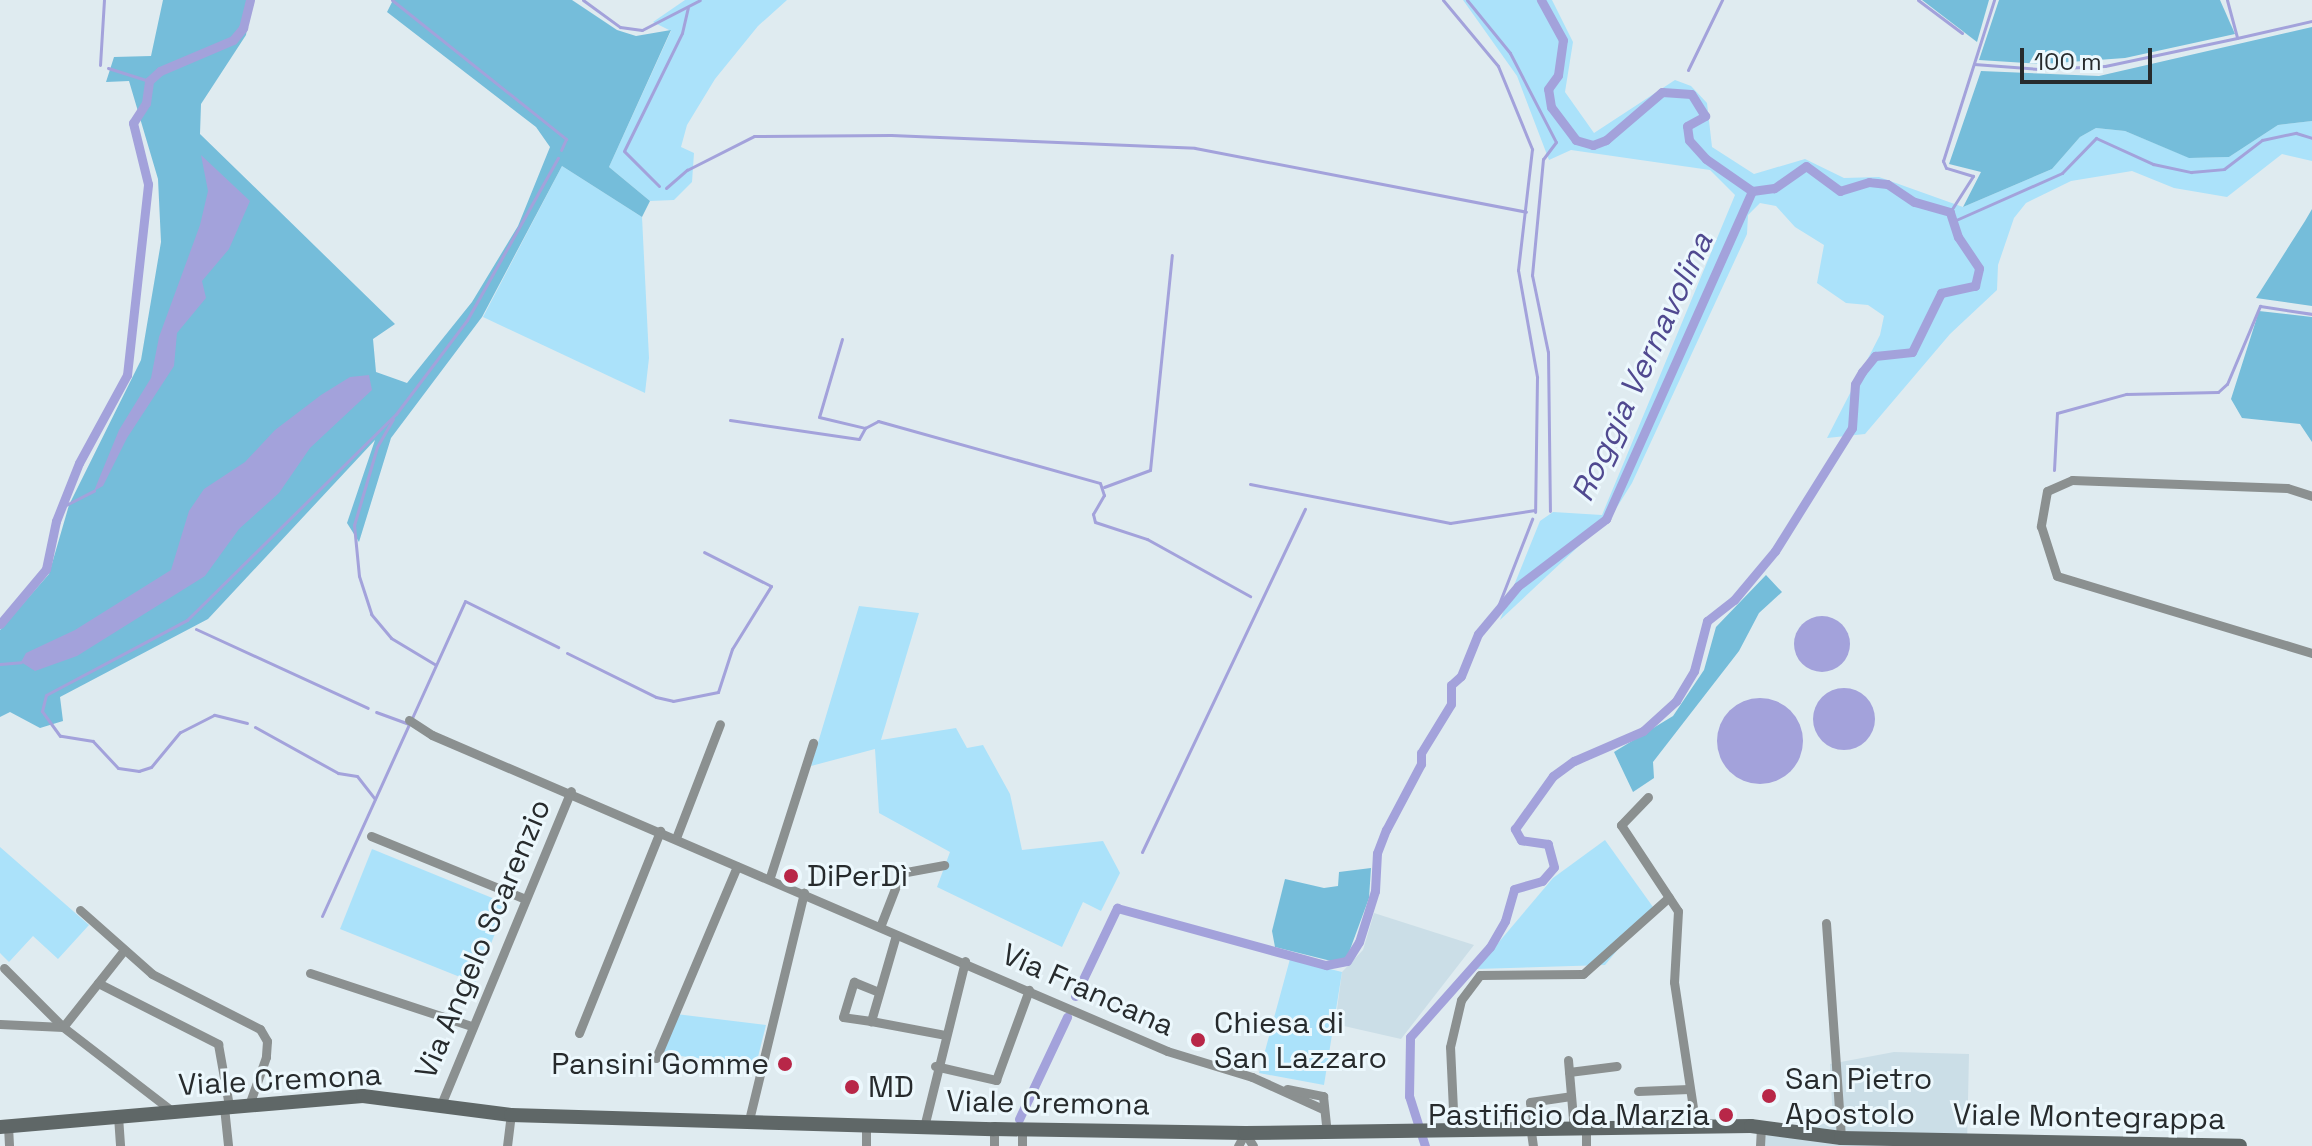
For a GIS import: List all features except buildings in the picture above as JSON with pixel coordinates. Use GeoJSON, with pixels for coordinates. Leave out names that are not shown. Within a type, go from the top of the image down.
{"type":"FeatureCollection","features":[{"type":"Feature","properties":{"kind":"main road","name":"Viale Cremona"},"geometry":{"type":"LineString","coordinates":[[4,1126],[363,1096],[511,1115],[866,1124],[1245,1142],[1327,1133],[1367,1139],[1405,1131],[1533,1136],[1580,1130]]}},
{"type":"Feature","properties":{"kind":"main road","name":"Viale Montegrappa"},"geometry":{"type":"LineString","coordinates":[[1580,1130],[1761,1127],[1841,1138],[2240,1146]]}},
{"type":"Feature","properties":{"kind":"street"},"geometry":{"type":"LineString","coordinates":[[2312,496],[2287,488],[2072,480],[2047,491],[2041,526],[2057,576],[2312,653]]}},
{"type":"Feature","properties":{"kind":"street","name":"Via Francana"},"geometry":{"type":"LineString","coordinates":[[409,720],[432,735],[571,791],[1167,1051],[1280,1089],[1323,1109]]}},
{"type":"Feature","properties":{"kind":"street"},"geometry":{"type":"LineString","coordinates":[[676,838],[720,724]]}},
{"type":"Feature","properties":{"kind":"street"},"geometry":{"type":"LineString","coordinates":[[770,877],[813,743]]}},
{"type":"Feature","properties":{"kind":"street","name":"Via Angelo Scarenzio"},"geometry":{"type":"LineString","coordinates":[[440,1107],[571,791]]}},
{"type":"Feature","properties":{"kind":"street"},"geometry":{"type":"LineString","coordinates":[[1648,797],[1621,825],[1678,911],[1674,982],[1696,1127]]}},
{"type":"Feature","properties":{"kind":"street"},"geometry":{"type":"LineString","coordinates":[[579,1033],[660,831]]}},
{"type":"Feature","properties":{"kind":"street"},"geometry":{"type":"LineString","coordinates":[[371,836],[525,899]]}},
{"type":"Feature","properties":{"kind":"street"},"geometry":{"type":"LineString","coordinates":[[880,927],[901,873],[944,865]]}},
{"type":"Feature","properties":{"kind":"street"},"geometry":{"type":"LineString","coordinates":[[656,1058],[737,866]]}},
{"type":"Feature","properties":{"kind":"street"},"geometry":{"type":"LineString","coordinates":[[749,1120],[804,893]]}},
{"type":"Feature","properties":{"kind":"street"},"geometry":{"type":"LineString","coordinates":[[1454,1131],[1450,1047],[1461,1000],[1480,975],[1583,974],[1669,897]]}},
{"type":"Feature","properties":{"kind":"street"},"geometry":{"type":"LineString","coordinates":[[80,910],[152,974],[265,1035],[266,1057],[249,1105]]}},
{"type":"Feature","properties":{"kind":"street"},"geometry":{"type":"LineString","coordinates":[[1826,923],[1841,1138]]}},
{"type":"Feature","properties":{"kind":"street"},"geometry":{"type":"LineString","coordinates":[[871,1021],[896,935]]}},
{"type":"Feature","properties":{"kind":"street"},"geometry":{"type":"LineString","coordinates":[[63,1027],[124,950]]}},
{"type":"Feature","properties":{"kind":"street"},"geometry":{"type":"LineString","coordinates":[[924,1127],[935,1066],[965,961]]}},
{"type":"Feature","properties":{"kind":"street"},"geometry":{"type":"LineString","coordinates":[[4,968],[63,1027],[172,1111]]}},
{"type":"Feature","properties":{"kind":"street"},"geometry":{"type":"LineString","coordinates":[[310,973],[471,1026]]}},
{"type":"Feature","properties":{"kind":"street"},"geometry":{"type":"LineString","coordinates":[[879,992],[854,982],[843,1017],[945,1035]]}},
{"type":"Feature","properties":{"kind":"street"},"geometry":{"type":"LineString","coordinates":[[98,983],[218,1044],[228,1146]]}},
{"type":"Feature","properties":{"kind":"street"},"geometry":{"type":"LineString","coordinates":[[935,1066],[996,1080],[1029,990]]}},
{"type":"Feature","properties":{"kind":"street"},"geometry":{"type":"LineString","coordinates":[[0,1024],[63,1027]]}},
{"type":"Feature","properties":{"kind":"street"},"geometry":{"type":"LineString","coordinates":[[1568,1060],[1571,1096],[1586,1146]]}},
{"type":"Feature","properties":{"kind":"street"},"geometry":{"type":"LineString","coordinates":[[1569,1072],[1617,1066]]}},
{"type":"Feature","properties":{"kind":"street","name":"Via Francana"},"geometry":{"type":"LineString","coordinates":[[1280,1089],[1306,1089],[1323,1096],[1327,1133]]}},
{"type":"Feature","properties":{"kind":"street"},"geometry":{"type":"LineString","coordinates":[[1638,1091],[1689,1089]]}},
{"type":"Feature","properties":{"kind":"street"},"geometry":{"type":"LineString","coordinates":[[1533,1136],[1530,1102],[1571,1096]]}},
{"type":"Feature","properties":{"kind":"street"},"geometry":{"type":"LineString","coordinates":[[507,1146],[511,1115]]}},
{"type":"Feature","properties":{"kind":"street"},"geometry":{"type":"LineString","coordinates":[[118,1116],[120,1146]]}},
{"type":"Feature","properties":{"kind":"street"},"geometry":{"type":"LineString","coordinates":[[866,1124],[866,1146]]}},
{"type":"Feature","properties":{"kind":"street"},"geometry":{"type":"LineString","coordinates":[[4,1126],[9,1146]]}},
{"type":"Feature","properties":{"kind":"street"},"geometry":{"type":"LineString","coordinates":[[1760,1146],[1761,1127]]}},
{"type":"Feature","properties":{"kind":"street"},"geometry":{"type":"LineString","coordinates":[[994,1129],[994,1146]]}},
{"type":"Feature","properties":{"kind":"street"},"geometry":{"type":"LineString","coordinates":[[1022,1130],[1022,1146]]}},
{"type":"Feature","properties":{"kind":"shaded area"},"geometry":{"type":"Polygon","coordinates":[[[163,0],[252,0],[246,35],[201,104],[200,134],[395,324],[373,339],[376,372],[407,383],[472,302],[518,226],[550,147],[536,127],[387,12],[393,0],[572,0],[617,30],[636,36],[671,30],[609,167],[650,201],[642,217],[562,166],[482,317],[391,438],[359,542],[347,523],[375,440],[208,619],[60,697],[63,721],[40,728],[10,712],[0,717],[0,630],[49,574],[69,505],[141,360],[161,242],[158,179],[129,81],[106,82],[114,57],[151,56],[163,0]]]}},
{"type":"Feature","properties":{"kind":"shaded area"},"geometry":{"type":"Polygon","coordinates":[[[685,0],[787,0],[758,26],[715,79],[687,125],[681,147],[694,153],[692,182],[674,200],[650,201],[609,167],[671,31],[653,22],[685,0]]]}},
{"type":"Feature","properties":{"kind":"shaded area"},"geometry":{"type":"Polygon","coordinates":[[[1463,0],[1552,0],[1573,42],[1565,92],[1594,133],[1675,80],[1691,86],[1707,103],[1712,147],[1754,174],[1805,159],[1844,178],[1879,177],[1963,207],[2052,169],[2080,137],[2096,128],[2125,131],[2190,158],[2229,157],[2278,125],[2312,121],[2312,161],[2282,154],[2227,197],[2174,188],[2132,171],[2071,181],[2026,203],[2014,218],[1998,265],[1997,290],[1950,334],[1865,434],[1827,438],[1880,335],[1884,316],[1868,305],[1846,303],[1817,283],[1824,245],[1795,227],[1776,206],[1760,203],[1748,215],[1747,234],[1632,483],[1612,515],[1500,620],[1540,521],[1553,512],[1602,515],[1735,195],[1710,170],[1571,150],[1549,160],[1517,76],[1463,0]]]}},
{"type":"Feature","properties":{"kind":"shaded area"},"geometry":{"type":"Polygon","coordinates":[[[1922,0],[1989,0],[1977,42],[1922,0]]]}},
{"type":"Feature","properties":{"kind":"shaded area"},"geometry":{"type":"Polygon","coordinates":[[[1999,0],[2220,0],[2235,34],[2125,58],[2042,64],[1979,60],[1999,0]]]}},
{"type":"Feature","properties":{"kind":"shaded area"},"geometry":{"type":"Polygon","coordinates":[[[2312,27],[2312,121],[2278,125],[2229,157],[2189,158],[2125,131],[2096,128],[2080,137],[2052,169],[1963,207],[1981,172],[1949,164],[1981,71],[2099,76],[2312,27]]]}},
{"type":"Feature","properties":{"kind":"shaded area"},"geometry":{"type":"Polygon","coordinates":[[[201,155],[250,201],[229,249],[202,281],[206,298],[177,333],[174,366],[127,438],[103,486],[94,491],[119,430],[151,378],[159,337],[200,225],[208,191],[201,155]]]}},
{"type":"Feature","properties":{"kind":"shaded area"},"geometry":{"type":"Polygon","coordinates":[[[562,166],[642,217],[649,358],[645,393],[483,317],[562,166]]]}},
{"type":"Feature","properties":{"kind":"shaded area"},"geometry":{"type":"Polygon","coordinates":[[[2312,209],[2312,306],[2256,298],[2305,221],[2312,209]]]}},
{"type":"Feature","properties":{"kind":"shaded area"},"geometry":{"type":"Polygon","coordinates":[[[2259,311],[2312,317],[2312,442],[2300,424],[2242,418],[2231,399],[2259,311]]]}},
{"type":"Feature","properties":{"kind":"shaded area"},"geometry":{"type":"Polygon","coordinates":[[[369,375],[372,390],[310,448],[279,493],[239,529],[205,576],[77,656],[35,671],[21,662],[26,653],[75,630],[171,570],[189,511],[204,489],[245,462],[275,430],[321,395],[350,377],[369,375]]]}},
{"type":"Feature","properties":{"kind":"shaded area"},"geometry":{"type":"Polygon","coordinates":[[[1766,575],[1782,592],[1759,613],[1739,651],[1653,762],[1654,778],[1633,792],[1614,752],[1673,716],[1704,670],[1716,627],[1766,575]]]}},
{"type":"Feature","properties":{"kind":"shaded area"},"geometry":{"type":"Polygon","coordinates":[[[859,606],[919,613],[881,740],[956,728],[967,748],[983,745],[1010,794],[1022,850],[1103,841],[1120,873],[1101,911],[1083,902],[1062,947],[937,887],[950,852],[879,813],[875,749],[811,766],[859,606]]]}},
{"type":"Feature","properties":{"kind":"shaded area"},"geometry":{"type":"Polygon","coordinates":[[[1822,616],[1842,624],[1850,644],[1842,664],[1822,672],[1802,664],[1794,644],[1802,624],[1822,616]]]}},
{"type":"Feature","properties":{"kind":"shaded area"},"geometry":{"type":"Polygon","coordinates":[[[1838,688],[1850,688],[1866,697],[1873,707],[1873,731],[1866,741],[1850,750],[1838,750],[1818,736],[1813,725],[1813,713],[1827,693],[1838,688]]]}},
{"type":"Feature","properties":{"kind":"shaded area"},"geometry":{"type":"Polygon","coordinates":[[[1760,698],[1777,701],[1791,710],[1800,724],[1803,741],[1800,758],[1791,772],[1777,781],[1760,784],[1743,781],[1729,772],[1720,758],[1717,741],[1720,724],[1729,710],[1743,701],[1760,698]]]}},
{"type":"Feature","properties":{"kind":"shaded area"},"geometry":{"type":"Polygon","coordinates":[[[1605,840],[1653,907],[1605,965],[1476,969],[1553,878],[1605,840]]]}},
{"type":"Feature","properties":{"kind":"shaded area"},"geometry":{"type":"Polygon","coordinates":[[[0,847],[89,925],[58,959],[33,936],[9,962],[0,953],[0,847]]]}},
{"type":"Feature","properties":{"kind":"shaded area"},"geometry":{"type":"Polygon","coordinates":[[[372,849],[507,904],[475,983],[340,929],[372,849]]]}},
{"type":"Feature","properties":{"kind":"shaded area"},"geometry":{"type":"Polygon","coordinates":[[[1371,868],[1369,898],[1348,955],[1339,963],[1275,947],[1272,931],[1285,879],[1324,888],[1338,886],[1339,872],[1371,868]]]}},
{"type":"Feature","properties":{"kind":"shaded area"},"geometry":{"type":"Polygon","coordinates":[[[1374,913],[1474,945],[1401,1039],[1335,1024],[1342,972],[1363,950],[1374,913]]]}},
{"type":"Feature","properties":{"kind":"shaded area"},"geometry":{"type":"Polygon","coordinates":[[[1290,959],[1342,972],[1324,1085],[1259,1073],[1290,959]]]}},
{"type":"Feature","properties":{"kind":"shaded area"},"geometry":{"type":"Polygon","coordinates":[[[676,1014],[766,1025],[756,1065],[663,1054],[676,1014]]]}},
{"type":"Feature","properties":{"kind":"shaded area"},"geometry":{"type":"Polygon","coordinates":[[[1894,1052],[1969,1054],[1967,1146],[1762,1146],[1762,1136],[1833,1122],[1830,1064],[1894,1052]]]}},
{"type":"Feature","properties":{"kind":"waterway"},"geometry":{"type":"LineString","coordinates":[[100,65],[104,0]]}},
{"type":"Feature","properties":{"kind":"waterway"},"geometry":{"type":"LineString","coordinates":[[0,624],[46,569],[56,521],[79,463],[127,375],[148,184],[133,123],[146,103],[149,81],[160,71],[233,40],[243,28],[250,0]]}},
{"type":"Feature","properties":{"kind":"waterway"},"geometry":{"type":"LineString","coordinates":[[392,0],[566,139],[561,150]]}},
{"type":"Feature","properties":{"kind":"waterway"},"geometry":{"type":"LineString","coordinates":[[583,0],[620,27],[642,30],[700,0]]}},
{"type":"Feature","properties":{"kind":"waterway"},"geometry":{"type":"LineString","coordinates":[[1443,0],[1498,66],[1532,149],[1518,270],[1537,377],[1535,512]]}},
{"type":"Feature","properties":{"kind":"waterway"},"geometry":{"type":"LineString","coordinates":[[1467,0],[1510,53],[1556,142],[1543,159],[1532,275],[1548,352],[1550,511]]}},
{"type":"Feature","properties":{"kind":"waterway"},"geometry":{"type":"LineString","coordinates":[[1425,1146],[1409,1096],[1410,1037],[1490,947],[1505,921],[1514,889],[1542,881],[1554,867],[1548,844],[1521,840],[1515,829],[1553,776],[1574,761],[1643,731],[1676,701],[1694,671],[1707,621],[1734,600],[1775,551],[1852,428],[1855,384],[1862,372],[1875,356],[1912,352],[1941,293],[1975,286],[1979,268],[1958,237],[1950,212],[1914,202],[1887,184],[1869,182],[1840,191],[1806,166],[1774,188],[1752,191],[1706,159],[1689,140],[1687,126],[1705,116],[1691,94],[1662,92],[1606,140],[1593,145],[1576,140],[1551,107],[1548,89],[1558,75],[1563,40],[1541,0]]}},
{"type":"Feature","properties":{"kind":"waterway"},"geometry":{"type":"LineString","coordinates":[[1688,70],[1722,0]]}},
{"type":"Feature","properties":{"kind":"waterway"},"geometry":{"type":"LineString","coordinates":[[1918,0],[1962,33]]}},
{"type":"Feature","properties":{"kind":"waterway"},"geometry":{"type":"LineString","coordinates":[[1950,212],[1973,176],[1946,168],[1943,161],[1994,0]]}},
{"type":"Feature","properties":{"kind":"waterway"},"geometry":{"type":"LineString","coordinates":[[2227,0],[2237,38],[2312,21]]}},
{"type":"Feature","properties":{"kind":"waterway"},"geometry":{"type":"LineString","coordinates":[[659,186],[624,151],[682,33],[688,8]]}},
{"type":"Feature","properties":{"kind":"waterway"},"geometry":{"type":"LineString","coordinates":[[1974,64],[2039,69],[2105,66],[2237,38]]}},
{"type":"Feature","properties":{"kind":"waterway"},"geometry":{"type":"LineString","coordinates":[[108,68],[149,81]]}},
{"type":"Feature","properties":{"kind":"waterway"},"geometry":{"type":"LineString","coordinates":[[1956,220],[2062,173],[2096,138],[2153,164],[2191,172],[2224,169],[2262,140],[2296,133],[2312,138]]}},
{"type":"Feature","properties":{"kind":"waterway"},"geometry":{"type":"LineString","coordinates":[[666,188],[687,170],[754,136],[891,135],[1195,148],[1526,212]]}},
{"type":"Feature","properties":{"kind":"waterway"},"geometry":{"type":"LineString","coordinates":[[247,723],[214,715],[180,732],[151,767],[139,771],[118,768],[93,741],[60,736],[42,711],[46,695],[187,620],[396,414],[467,320],[558,158]]}},
{"type":"Feature","properties":{"kind":"waterway","name":"Roggia Vernavolina"},"geometry":{"type":"LineString","coordinates":[[1075,996],[1117,908],[1326,965],[1347,961],[1359,942],[1375,891],[1377,853],[1421,764],[1421,753],[1451,704],[1451,685],[1461,676],[1478,634],[1518,586],[1606,519],[1752,191]]}},
{"type":"Feature","properties":{"kind":"waterway"},"geometry":{"type":"LineString","coordinates":[[1104,487],[1150,470],[1172,255]]}},
{"type":"Feature","properties":{"kind":"waterway"},"geometry":{"type":"LineString","coordinates":[[2054,470],[2057,413],[2126,394],[2218,392],[2227,384],[2260,306],[2312,314]]}},
{"type":"Feature","properties":{"kind":"waterway"},"geometry":{"type":"LineString","coordinates":[[842,339],[819,417],[865,428],[878,421],[1100,483],[1104,495],[1093,514],[1095,522],[1147,539],[1250,596]]}},
{"type":"Feature","properties":{"kind":"waterway"},"geometry":{"type":"LineString","coordinates":[[393,419],[377,447],[354,525],[359,576],[371,614],[391,638],[436,665]]}},
{"type":"Feature","properties":{"kind":"waterway"},"geometry":{"type":"LineString","coordinates":[[730,420],[859,439],[865,428]]}},
{"type":"Feature","properties":{"kind":"waterway"},"geometry":{"type":"LineString","coordinates":[[1250,484],[1450,523],[1535,510]]}},
{"type":"Feature","properties":{"kind":"waterway"},"geometry":{"type":"LineString","coordinates":[[62,507],[94,491]]}},
{"type":"Feature","properties":{"kind":"waterway"},"geometry":{"type":"LineString","coordinates":[[1142,852],[1305,509]]}},
{"type":"Feature","properties":{"kind":"waterway"},"geometry":{"type":"LineString","coordinates":[[1497,609],[1532,519]]}},
{"type":"Feature","properties":{"kind":"waterway"},"geometry":{"type":"LineString","coordinates":[[567,653],[656,697],[673,701],[718,692],[732,649],[771,586],[704,552]]}},
{"type":"Feature","properties":{"kind":"waterway"},"geometry":{"type":"LineString","coordinates":[[412,718],[465,601],[558,647]]}},
{"type":"Feature","properties":{"kind":"waterway"},"geometry":{"type":"LineString","coordinates":[[196,629],[368,708]]}},
{"type":"Feature","properties":{"kind":"waterway"},"geometry":{"type":"LineString","coordinates":[[0,664],[21,662]]}},
{"type":"Feature","properties":{"kind":"waterway"},"geometry":{"type":"LineString","coordinates":[[322,916],[409,724],[376,712]]}},
{"type":"Feature","properties":{"kind":"waterway"},"geometry":{"type":"LineString","coordinates":[[255,727],[338,773],[357,776],[375,799]]}},
{"type":"Feature","properties":{"kind":"waterway","name":"Roggia Vernavolina"},"geometry":{"type":"LineString","coordinates":[[1019,1119],[1067,1017]]}},
{"type":"Feature","properties":{"kind":"place","name":"DiPerDì"},"geometry":{"type":"Point","coordinates":[791,876]}},
{"type":"Feature","properties":{"kind":"place","name":"Chiesa di San Lazzaro"},"geometry":{"type":"Point","coordinates":[1198,1040]}},
{"type":"Feature","properties":{"kind":"place","name":"Pansini Gomme"},"geometry":{"type":"Point","coordinates":[785,1064]}},
{"type":"Feature","properties":{"kind":"place","name":"MD"},"geometry":{"type":"Point","coordinates":[852,1087]}},
{"type":"Feature","properties":{"kind":"place","name":"San Pietro Apostolo"},"geometry":{"type":"Point","coordinates":[1769,1096]}},
{"type":"Feature","properties":{"kind":"place","name":"Pastificio da Marzia"},"geometry":{"type":"Point","coordinates":[1726,1115]}}]}
